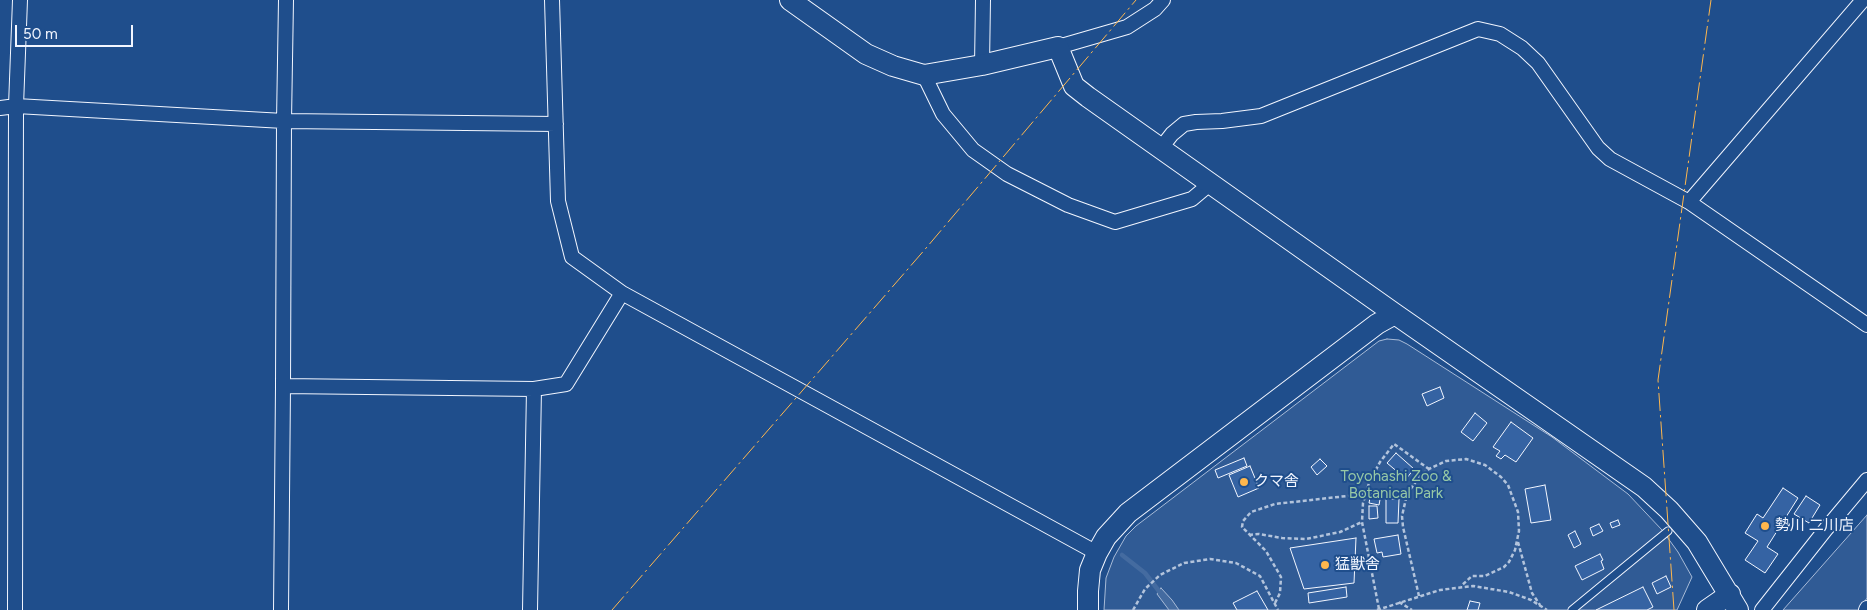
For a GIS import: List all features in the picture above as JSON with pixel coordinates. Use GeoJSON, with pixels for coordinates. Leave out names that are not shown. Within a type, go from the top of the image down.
{"type":"FeatureCollection","features":[{"type":"Feature","properties":{"kind":"street"},"geometry":{"type":"LineString","coordinates":[[15,610],[16,106],[20,0]]}},
{"type":"Feature","properties":{"kind":"street"},"geometry":{"type":"LineString","coordinates":[[280,610],[284,386],[286,0]]}},
{"type":"Feature","properties":{"kind":"street"},"geometry":{"type":"LineString","coordinates":[[552,0],[558,200],[572,257],[622,293],[1097,553]]}},
{"type":"Feature","properties":{"kind":"street"},"geometry":{"type":"LineString","coordinates":[[790,0],[866,54],[893,66],[924,75],[982,65],[1058,47],[1127,27],[1155,9],[1163,0]]}},
{"type":"Feature","properties":{"kind":"street"},"geometry":{"type":"LineString","coordinates":[[982,65],[983,0]]}},
{"type":"Feature","properties":{"kind":"street"},"geometry":{"type":"LineString","coordinates":[[1689,202],[1863,0]]}},
{"type":"Feature","properties":{"kind":"street"},"geometry":{"type":"LineString","coordinates":[[1161,148],[1172,134],[1184,124],[1261,116],[1478,29],[1500,34],[1522,48],[1538,64],[1598,148],[1610,160],[1689,202],[1867,325]]}},
{"type":"Feature","properties":{"kind":"street"},"geometry":{"type":"LineString","coordinates":[[1058,47],[1074,86],[1395,314],[1644,487],[1668,510],[1696,542],[1734,602],[1707,610]]}},
{"type":"Feature","properties":{"kind":"street"},"geometry":{"type":"LineString","coordinates":[[924,75],[943,114],[973,150],[1007,174],[1068,205],[1115,222],[1192,199],[1211,183]]}},
{"type":"Feature","properties":{"kind":"street"},"geometry":{"type":"LineString","coordinates":[[0,108],[16,106],[284,121],[556,124]]}},
{"type":"Feature","properties":{"kind":"street"},"geometry":{"type":"LineString","coordinates":[[284,386],[534,389],[566,384],[622,293]]}},
{"type":"Feature","properties":{"kind":"street"},"geometry":{"type":"LineString","coordinates":[[1088,610],[1090,570],[1097,553],[1114,527],[1141,502],[1377,324],[1395,314]]}},
{"type":"Feature","properties":{"kind":"street"},"geometry":{"type":"LineString","coordinates":[[530,610],[534,389]]}},
{"type":"Feature","properties":{"kind":"street"},"geometry":{"type":"LineString","coordinates":[[1762,610],[1867,480]]}},
{"type":"Feature","properties":{"kind":"lane"},"geometry":{"type":"LineString","coordinates":[[1572,610],[1668,531]]}},
{"type":"Feature","properties":{"kind":"path"},"geometry":{"type":"LineString","coordinates":[[1428,469],[1394,444],[1380,462],[1365,494],[1362,522],[1378,609],[1440,590],[1461,586],[1497,589],[1520,596],[1547,610]]}},
{"type":"Feature","properties":{"kind":"path"},"geometry":{"type":"LineString","coordinates":[[1419,596],[1403,527],[1404,505],[1410,490],[1420,476],[1428,469],[1446,461],[1466,459],[1476,461],[1494,471],[1508,485],[1516,503],[1520,522],[1518,540],[1513,556],[1504,567],[1485,576],[1472,576],[1461,586]]}},
{"type":"Feature","properties":{"kind":"path"},"geometry":{"type":"LineString","coordinates":[[1275,603],[1280,594],[1281,576],[1266,551],[1242,527],[1243,521],[1251,512],[1275,504],[1365,494]]}},
{"type":"Feature","properties":{"kind":"path"},"geometry":{"type":"LineString","coordinates":[[1249,535],[1312,538],[1340,532],[1362,522]]}},
{"type":"Feature","properties":{"kind":"path"},"geometry":{"type":"LineString","coordinates":[[1518,540],[1532,593],[1541,606]]}},
{"type":"Feature","properties":{"kind":"path"},"geometry":{"type":"LineString","coordinates":[[1132,610],[1145,589],[1160,575],[1177,565],[1203,559],[1230,561],[1260,576],[1278,610]]}},
{"type":"Feature","properties":{"kind":"path"},"geometry":{"type":"LineString","coordinates":[[1399,602],[1412,610]]}},
{"type":"Feature","properties":{"kind":"shaded area","name":"Toyohashi Zoo & Botanical Park"},"geometry":{"type":"Polygon","coordinates":[[[1387,339],[1399,340],[1407,344],[1552,437],[1628,494],[1662,530],[1678,552],[1692,577],[1677,610],[1104,610],[1106,578],[1114,557],[1126,536],[1136,526],[1379,341],[1387,339]]]}},
{"type":"Feature","properties":{"kind":"shaded area"},"geometry":{"type":"Polygon","coordinates":[[[1867,515],[1867,598],[1859,610],[1783,610],[1867,515]]]}},
{"type":"Feature","properties":{"kind":"shaded area"},"geometry":{"type":"Polygon","coordinates":[[[1161,588],[1179,610],[1169,610],[1157,594],[1161,588]]]}},
{"type":"Feature","properties":{"kind":"building"},"geometry":{"type":"Polygon","coordinates":[[[1440,387],[1444,398],[1427,406],[1422,394],[1440,387]]]}},
{"type":"Feature","properties":{"kind":"building"},"geometry":{"type":"Polygon","coordinates":[[[1475,413],[1487,423],[1473,441],[1461,432],[1475,413]]]}},
{"type":"Feature","properties":{"kind":"building"},"geometry":{"type":"Polygon","coordinates":[[[1511,422],[1533,438],[1516,462],[1505,455],[1501,459],[1496,456],[1500,451],[1493,447],[1511,422]]]}},
{"type":"Feature","properties":{"kind":"building"},"geometry":{"type":"Polygon","coordinates":[[[1396,453],[1414,469],[1406,479],[1387,463],[1396,453]]]}},
{"type":"Feature","properties":{"kind":"building"},"geometry":{"type":"Polygon","coordinates":[[[1244,458],[1247,466],[1218,478],[1215,470],[1244,458]]]}},
{"type":"Feature","properties":{"kind":"building"},"geometry":{"type":"Polygon","coordinates":[[[1320,459],[1327,466],[1317,475],[1311,467],[1320,459]]]}},
{"type":"Feature","properties":{"kind":"building","name":"クマ舎"},"geometry":{"type":"Polygon","coordinates":[[[1250,466],[1259,488],[1238,497],[1229,475],[1250,466]]]}},
{"type":"Feature","properties":{"kind":"building"},"geometry":{"type":"Polygon","coordinates":[[[1545,485],[1551,520],[1531,523],[1525,489],[1545,485]]]}},
{"type":"Feature","properties":{"kind":"building","name":"勢川 二川店"},"geometry":{"type":"Polygon","coordinates":[[[1783,488],[1798,498],[1767,547],[1778,554],[1765,573],[1745,560],[1758,541],[1745,533],[1757,514],[1763,518],[1783,488]]]}},
{"type":"Feature","properties":{"kind":"building"},"geometry":{"type":"Polygon","coordinates":[[[1371,493],[1381,494],[1379,505],[1369,503],[1371,493]]]}},
{"type":"Feature","properties":{"kind":"building"},"geometry":{"type":"Polygon","coordinates":[[[1806,496],[1820,505],[1809,523],[1794,514],[1806,496]]]}},
{"type":"Feature","properties":{"kind":"building"},"geometry":{"type":"Polygon","coordinates":[[[1386,499],[1399,499],[1398,523],[1386,523],[1386,499]]]}},
{"type":"Feature","properties":{"kind":"building"},"geometry":{"type":"Polygon","coordinates":[[[1369,506],[1377,506],[1378,518],[1369,519],[1369,506]]]}},
{"type":"Feature","properties":{"kind":"building"},"geometry":{"type":"Polygon","coordinates":[[[1618,520],[1620,525],[1612,528],[1610,523],[1618,520]]]}},
{"type":"Feature","properties":{"kind":"building"},"geometry":{"type":"Polygon","coordinates":[[[1599,524],[1603,531],[1593,536],[1590,528],[1599,524]]]}},
{"type":"Feature","properties":{"kind":"building"},"geometry":{"type":"Polygon","coordinates":[[[1575,531],[1581,544],[1574,548],[1568,535],[1575,531]]]}},
{"type":"Feature","properties":{"kind":"building"},"geometry":{"type":"Polygon","coordinates":[[[1398,535],[1401,554],[1383,557],[1382,552],[1377,553],[1374,539],[1398,535]]]}},
{"type":"Feature","properties":{"kind":"building","name":"猛獣舎"},"geometry":{"type":"Polygon","coordinates":[[[1356,538],[1354,583],[1304,589],[1290,548],[1356,538]]]}},
{"type":"Feature","properties":{"kind":"building"},"geometry":{"type":"Polygon","coordinates":[[[1600,554],[1604,569],[1582,580],[1575,566],[1600,554]]]}},
{"type":"Feature","properties":{"kind":"building"},"geometry":{"type":"Polygon","coordinates":[[[1666,576],[1671,587],[1657,594],[1652,583],[1666,576]]]}},
{"type":"Feature","properties":{"kind":"building"},"geometry":{"type":"Polygon","coordinates":[[[1346,587],[1347,597],[1309,603],[1308,593],[1346,587]]]}},
{"type":"Feature","properties":{"kind":"building"},"geometry":{"type":"Polygon","coordinates":[[[1643,587],[1653,607],[1647,610],[1596,610],[1643,587]]]}},
{"type":"Feature","properties":{"kind":"building"},"geometry":{"type":"Polygon","coordinates":[[[1257,591],[1268,610],[1237,610],[1233,603],[1257,591]]]}},
{"type":"Feature","properties":{"kind":"building"},"geometry":{"type":"Polygon","coordinates":[[[1470,601],[1480,603],[1478,610],[1467,610],[1470,601]]]}},
{"type":"Feature","properties":{"kind":"waterway"},"geometry":{"type":"LineString","coordinates":[[1122,555],[1145,573],[1162,595]]}},
{"type":"Feature","properties":{"kind":"power"},"geometry":{"type":"LineString","coordinates":[[612,610],[927,247],[1136,0]]}},
{"type":"Feature","properties":{"kind":"power"},"geometry":{"type":"LineString","coordinates":[[1674,610],[1658,380],[1711,0]]}},
{"type":"Feature","properties":{"kind":"place","name":"クマ舎"},"geometry":{"type":"Point","coordinates":[1244,482]}},
{"type":"Feature","properties":{"kind":"place","name":"勢川 二川店"},"geometry":{"type":"Point","coordinates":[1765,526]}},
{"type":"Feature","properties":{"kind":"place","name":"猛獣舎"},"geometry":{"type":"Point","coordinates":[1325,565]}}]}
